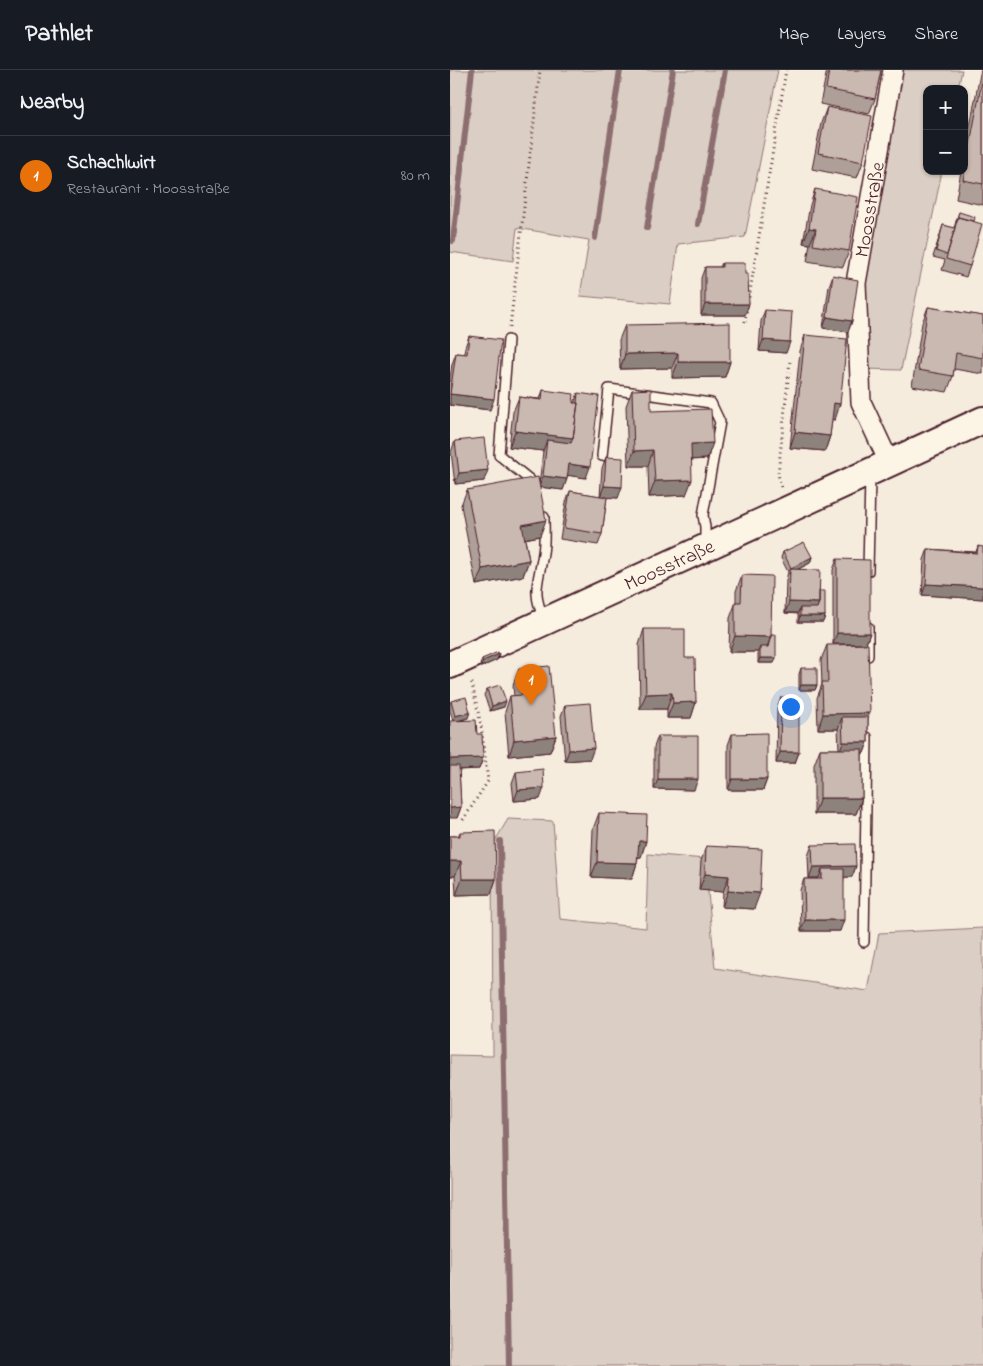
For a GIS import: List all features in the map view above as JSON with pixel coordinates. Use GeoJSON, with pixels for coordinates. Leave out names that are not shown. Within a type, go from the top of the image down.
{"type":"FeatureCollection","features":[{"type":"Feature","properties":{"kind":"street","name":"Moosstraße"},"geometry":{"type":"LineString","coordinates":[[879,467],[861,402],[856,283],[893,70]]}},
{"type":"Feature","properties":{"kind":"street","name":"Moosstraße"},"geometry":{"type":"LineString","coordinates":[[456,662],[541,611],[705,537],[790,508],[983,420]]}},
{"type":"Feature","properties":{"kind":"lane"},"geometry":{"type":"LineString","coordinates":[[508,340],[499,455],[530,480],[537,494]]}},
{"type":"Feature","properties":{"kind":"lane"},"geometry":{"type":"LineString","coordinates":[[602,456],[609,389],[711,403],[720,422],[703,515],[705,537]]}},
{"type":"Feature","properties":{"kind":"lane"},"geometry":{"type":"LineString","coordinates":[[868,579],[879,467]]}},
{"type":"Feature","properties":{"kind":"lane"},"geometry":{"type":"LineString","coordinates":[[541,611],[536,591],[543,551],[544,509]]}},
{"type":"Feature","properties":{"kind":"lane"},"geometry":{"type":"LineString","coordinates":[[867,667],[868,618]]}},
{"type":"Feature","properties":{"kind":"lane"},"geometry":{"type":"LineString","coordinates":[[864,942],[867,726]]}},
{"type":"Feature","properties":{"kind":"path"},"geometry":{"type":"LineString","coordinates":[[508,340],[540,70]]}},
{"type":"Feature","properties":{"kind":"path"},"geometry":{"type":"LineString","coordinates":[[745,322],[786,70]]}},
{"type":"Feature","properties":{"kind":"path"},"geometry":{"type":"LineString","coordinates":[[790,361],[778,474],[784,497],[790,508]]}},
{"type":"Feature","properties":{"kind":"path"},"geometry":{"type":"LineString","coordinates":[[456,662],[472,681],[481,725],[488,780],[463,820]]}},
{"type":"Feature","properties":{"kind":"shaded area"},"geometry":{"type":"Polygon","coordinates":[[[450,70],[778,70],[745,237],[678,244],[670,304],[580,296],[589,240],[517,228],[513,261],[450,252],[450,70]]]}},
{"type":"Feature","properties":{"kind":"shaded area"},"geometry":{"type":"Polygon","coordinates":[[[898,70],[962,70],[959,85],[923,85],[923,175],[941,175],[901,370],[864,369],[863,283],[898,70]]]}},
{"type":"Feature","properties":{"kind":"shaded area"},"geometry":{"type":"Polygon","coordinates":[[[508,819],[553,821],[560,919],[646,928],[648,854],[705,859],[715,968],[868,991],[879,933],[983,928],[983,1366],[450,1366],[450,1055],[493,1056],[492,846],[508,819]]]}},
{"type":"Feature","properties":{"kind":"building"},"geometry":{"type":"Polygon","coordinates":[[[829,70],[881,70],[875,99],[826,89],[829,70]]]}},
{"type":"Feature","properties":{"kind":"building"},"geometry":{"type":"Polygon","coordinates":[[[983,76],[983,184],[963,180],[964,175],[968,175],[968,154],[983,76]]]}},
{"type":"Feature","properties":{"kind":"building"},"geometry":{"type":"Polygon","coordinates":[[[827,107],[872,116],[863,162],[818,153],[827,107]]]}},
{"type":"Feature","properties":{"kind":"building"},"geometry":{"type":"Polygon","coordinates":[[[815,189],[858,197],[849,251],[813,245],[816,229],[809,228],[815,189]]]}},
{"type":"Feature","properties":{"kind":"building"},"geometry":{"type":"Polygon","coordinates":[[[959,212],[975,217],[974,221],[958,217],[956,222],[959,212]]]}},
{"type":"Feature","properties":{"kind":"building"},"geometry":{"type":"Polygon","coordinates":[[[958,217],[982,224],[970,266],[946,259],[958,217]]]}},
{"type":"Feature","properties":{"kind":"building"},"geometry":{"type":"Polygon","coordinates":[[[943,225],[955,228],[947,255],[936,251],[943,225]]]}},
{"type":"Feature","properties":{"kind":"building"},"geometry":{"type":"Polygon","coordinates":[[[722,263],[745,263],[745,274],[748,274],[749,304],[705,304],[705,267],[722,267],[722,263]]]}},
{"type":"Feature","properties":{"kind":"building"},"geometry":{"type":"Polygon","coordinates":[[[833,275],[858,280],[852,321],[827,317],[833,275]]]}},
{"type":"Feature","properties":{"kind":"building"},"geometry":{"type":"Polygon","coordinates":[[[928,307],[983,316],[983,358],[956,353],[953,376],[918,370],[928,307]]]}},
{"type":"Feature","properties":{"kind":"building"},"geometry":{"type":"Polygon","coordinates":[[[765,310],[792,312],[790,342],[763,340],[765,310]]]}},
{"type":"Feature","properties":{"kind":"building"},"geometry":{"type":"Polygon","coordinates":[[[730,323],[730,362],[678,362],[678,353],[625,354],[625,325],[730,323]]]}},
{"type":"Feature","properties":{"kind":"building"},"geometry":{"type":"Polygon","coordinates":[[[805,335],[847,339],[840,404],[834,403],[830,436],[795,432],[805,335]]]}},
{"type":"Feature","properties":{"kind":"building"},"geometry":{"type":"Polygon","coordinates":[[[469,336],[501,340],[494,399],[450,394],[456,353],[467,354],[469,336]]]}},
{"type":"Feature","properties":{"kind":"building"},"geometry":{"type":"Polygon","coordinates":[[[651,389],[651,411],[711,409],[713,443],[691,444],[692,480],[655,481],[653,450],[634,451],[632,390],[651,389]]]}},
{"type":"Feature","properties":{"kind":"building"},"geometry":{"type":"Polygon","coordinates":[[[543,390],[574,394],[573,403],[578,403],[573,438],[515,431],[519,397],[542,400],[543,390]]]}},
{"type":"Feature","properties":{"kind":"building"},"geometry":{"type":"Polygon","coordinates":[[[578,393],[599,396],[590,467],[569,464],[567,479],[543,476],[547,440],[571,443],[578,393]]]}},
{"type":"Feature","properties":{"kind":"building"},"geometry":{"type":"Polygon","coordinates":[[[484,438],[488,470],[459,473],[455,441],[484,438]]]}},
{"type":"Feature","properties":{"kind":"building"},"geometry":{"type":"Polygon","coordinates":[[[606,457],[623,458],[622,487],[604,486],[606,457]]]}},
{"type":"Feature","properties":{"kind":"building"},"geometry":{"type":"Polygon","coordinates":[[[538,477],[546,520],[522,525],[529,560],[482,569],[467,490],[538,477]]]}},
{"type":"Feature","properties":{"kind":"building"},"geometry":{"type":"Polygon","coordinates":[[[570,491],[607,497],[602,534],[564,528],[570,491]]]}},
{"type":"Feature","properties":{"kind":"building"},"geometry":{"type":"Polygon","coordinates":[[[804,542],[812,557],[791,568],[783,552],[804,542]]]}},
{"type":"Feature","properties":{"kind":"building"},"geometry":{"type":"Polygon","coordinates":[[[978,546],[983,547],[983,587],[926,584],[928,549],[977,553],[978,546]]]}},
{"type":"Feature","properties":{"kind":"building"},"geometry":{"type":"Polygon","coordinates":[[[837,559],[870,560],[870,633],[837,633],[837,559]]]}},
{"type":"Feature","properties":{"kind":"building"},"geometry":{"type":"Polygon","coordinates":[[[790,569],[820,570],[819,603],[789,602],[790,569]]]}},
{"type":"Feature","properties":{"kind":"building"},"geometry":{"type":"Polygon","coordinates":[[[742,575],[772,576],[771,637],[735,636],[735,602],[741,602],[742,575]]]}},
{"type":"Feature","properties":{"kind":"building"},"geometry":{"type":"Polygon","coordinates":[[[819,591],[825,591],[825,616],[800,616],[800,608],[817,608],[819,591]]]}},
{"type":"Feature","properties":{"kind":"building"},"geometry":{"type":"Polygon","coordinates":[[[644,629],[685,629],[685,658],[695,658],[696,702],[673,703],[672,693],[646,694],[644,629]]]}},
{"type":"Feature","properties":{"kind":"building"},"geometry":{"type":"Polygon","coordinates":[[[771,635],[776,635],[776,658],[760,658],[760,647],[768,647],[771,635]]]}},
{"type":"Feature","properties":{"kind":"building"},"geometry":{"type":"Polygon","coordinates":[[[868,644],[870,713],[823,714],[822,682],[828,682],[827,645],[868,644]]]}},
{"type":"Feature","properties":{"kind":"building"},"geometry":{"type":"Polygon","coordinates":[[[498,652],[499,654],[483,661],[482,659],[498,652]]]}},
{"type":"Feature","properties":{"kind":"building"},"geometry":{"type":"Polygon","coordinates":[[[549,666],[556,736],[514,740],[510,696],[522,695],[519,669],[549,666]]]}},
{"type":"Feature","properties":{"kind":"building"},"geometry":{"type":"Polygon","coordinates":[[[801,668],[817,668],[817,685],[801,685],[801,668]]]}},
{"type":"Feature","properties":{"kind":"building"},"geometry":{"type":"Polygon","coordinates":[[[500,685],[506,701],[492,706],[487,689],[500,685]]]}},
{"type":"Feature","properties":{"kind":"building"},"geometry":{"type":"Polygon","coordinates":[[[466,697],[470,712],[455,716],[451,701],[466,697]]]}},
{"type":"Feature","properties":{"kind":"building"},"geometry":{"type":"Polygon","coordinates":[[[781,697],[799,697],[799,752],[780,752],[781,697]]]}},
{"type":"Feature","properties":{"kind":"building"},"geometry":{"type":"Polygon","coordinates":[[[590,703],[594,748],[569,750],[565,705],[590,703]]]}},
{"type":"Feature","properties":{"kind":"building"},"geometry":{"type":"Polygon","coordinates":[[[842,717],[868,717],[868,742],[843,742],[842,717]]]}},
{"type":"Feature","properties":{"kind":"building"},"geometry":{"type":"Polygon","coordinates":[[[476,720],[477,734],[482,734],[483,758],[450,759],[450,721],[476,720]]]}},
{"type":"Feature","properties":{"kind":"building"},"geometry":{"type":"Polygon","coordinates":[[[767,733],[767,779],[732,779],[732,734],[767,733]]]}},
{"type":"Feature","properties":{"kind":"building"},"geometry":{"type":"Polygon","coordinates":[[[658,736],[698,736],[698,779],[658,779],[658,736]]]}},
{"type":"Feature","properties":{"kind":"building"},"geometry":{"type":"Polygon","coordinates":[[[820,749],[862,749],[862,798],[820,798],[820,749]]]}},
{"type":"Feature","properties":{"kind":"building"},"geometry":{"type":"Polygon","coordinates":[[[450,766],[459,766],[461,807],[450,808],[450,766]]]}},
{"type":"Feature","properties":{"kind":"building"},"geometry":{"type":"Polygon","coordinates":[[[543,769],[544,788],[518,790],[516,772],[543,769]]]}},
{"type":"Feature","properties":{"kind":"building"},"geometry":{"type":"Polygon","coordinates":[[[599,813],[647,815],[646,841],[639,841],[637,863],[597,862],[599,813]]]}},
{"type":"Feature","properties":{"kind":"building"},"geometry":{"type":"Polygon","coordinates":[[[495,831],[496,879],[462,879],[461,861],[450,861],[450,836],[460,836],[460,832],[495,831]]]}},
{"type":"Feature","properties":{"kind":"building"},"geometry":{"type":"Polygon","coordinates":[[[855,844],[856,866],[813,867],[812,845],[855,844]]]}},
{"type":"Feature","properties":{"kind":"building"},"geometry":{"type":"Polygon","coordinates":[[[706,846],[762,849],[760,893],[728,891],[729,876],[705,874],[706,846]]]}},
{"type":"Feature","properties":{"kind":"building"},"geometry":{"type":"Polygon","coordinates":[[[822,869],[844,869],[844,920],[805,920],[804,879],[822,879],[822,869]]]}},
{"type":"Feature","properties":{"kind":"waterway"},"geometry":{"type":"LineString","coordinates":[[453,241],[472,70]]}},
{"type":"Feature","properties":{"kind":"waterway"},"geometry":{"type":"LineString","coordinates":[[595,238],[620,70]]}},
{"type":"Feature","properties":{"kind":"waterway"},"geometry":{"type":"LineString","coordinates":[[647,228],[673,70]]}},
{"type":"Feature","properties":{"kind":"waterway"},"geometry":{"type":"LineString","coordinates":[[698,224],[725,70]]}},
{"type":"Feature","properties":{"kind":"waterway"},"geometry":{"type":"LineString","coordinates":[[500,841],[509,1366]]}},
{"type":"Feature","properties":{"kind":"place","name":"Schachlwirt"},"geometry":{"type":"Point","coordinates":[531,705]}}]}
